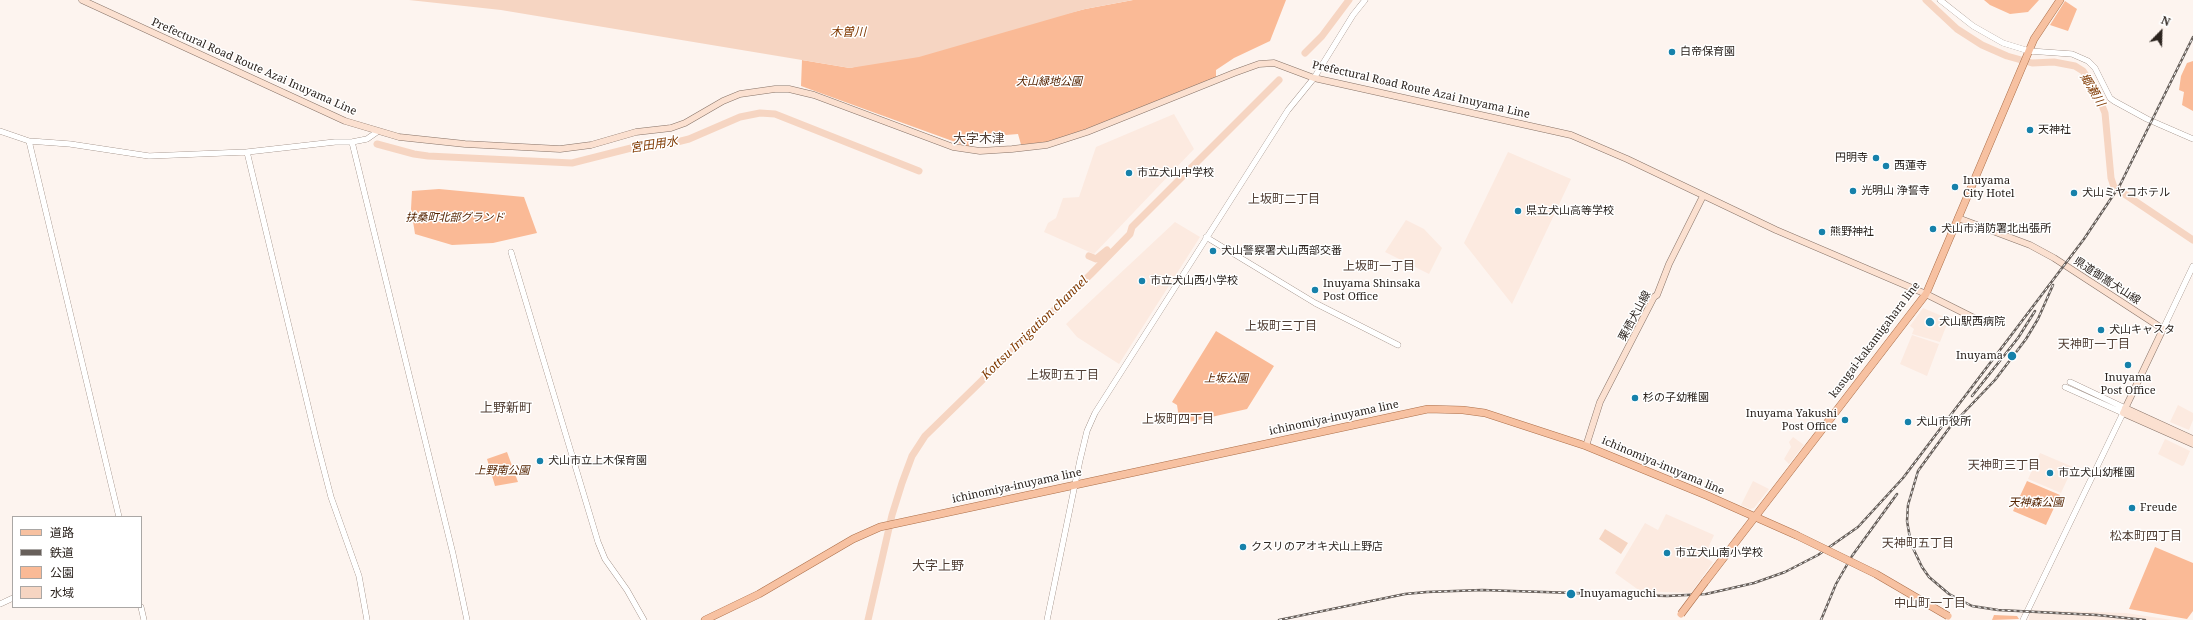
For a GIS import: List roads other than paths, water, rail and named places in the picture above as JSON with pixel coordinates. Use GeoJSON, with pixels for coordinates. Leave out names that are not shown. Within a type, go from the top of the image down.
{"type":"FeatureCollection","features":[{"type":"Feature","properties":{"kind":"main road","name":"Prefectural Road Route Azai Inuyama Line"},"geometry":{"type":"LineString","coordinates":[[82,0],[336,117],[377,132],[426,141],[573,148],[591,145],[636,132],[671,128],[740,94],[775,89],[814,95],[953,147],[980,151],[1012,149],[1046,145],[1087,132],[1259,64],[1280,64],[1314,78],[1571,135],[1627,159],[1776,230],[1926,294],[1974,318]]}},
{"type":"Feature","properties":{"kind":"main road","name":"kasugai-kakamigahara line"},"geometry":{"type":"LineString","coordinates":[[1679,617],[1926,294],[2028,53],[2040,29],[2060,0]]}},
{"type":"Feature","properties":{"kind":"main road","name":"栗栖犬山線"},"geometry":{"type":"LineString","coordinates":[[1586,446],[1600,402],[1654,297],[1658,295],[1669,264],[1702,196]]}},
{"type":"Feature","properties":{"kind":"main road","name":"県道御嵩犬山線"},"geometry":{"type":"LineString","coordinates":[[1958,218],[2030,245],[2054,258],[2163,329]]}},
{"type":"Feature","properties":{"kind":"main road"},"geometry":{"type":"LineString","coordinates":[[2124,410],[2163,329]]}},
{"type":"Feature","properties":{"kind":"main road","name":"ichinomiya-inuyama line"},"geometry":{"type":"LineString","coordinates":[[705,620],[759,594],[853,539],[880,527],[1428,409],[1451,409],[1484,413],[1586,446],[1756,517],[1883,578],[1951,618]]}},
{"type":"Feature","properties":{"kind":"main road"},"geometry":{"type":"LineString","coordinates":[[2124,410],[2193,439]]}},
{"type":"Feature","properties":{"kind":"main road"},"geometry":{"type":"LineString","coordinates":[[2124,410],[2193,444]]}},
{"type":"Feature","properties":{"kind":"street"},"geometry":{"type":"LineString","coordinates":[[1048,620],[1075,484],[1087,431],[1094,413],[1288,110],[1314,78],[1353,15],[1365,0]]}},
{"type":"Feature","properties":{"kind":"street"},"geometry":{"type":"LineString","coordinates":[[1940,0],[1973,26],[2003,43],[2028,53],[2072,54],[2088,61],[2096,68],[2110,98],[2147,119],[2193,139]]}},
{"type":"Feature","properties":{"kind":"street"},"geometry":{"type":"LineString","coordinates":[[0,131],[29,140],[70,144],[149,156],[247,152],[352,142],[367,139],[377,132]]}},
{"type":"Feature","properties":{"kind":"street"},"geometry":{"type":"LineString","coordinates":[[29,140],[119,516]]}},
{"type":"Feature","properties":{"kind":"street"},"geometry":{"type":"LineString","coordinates":[[352,142],[453,554],[467,620]]}},
{"type":"Feature","properties":{"kind":"street"},"geometry":{"type":"LineString","coordinates":[[247,152],[331,498],[356,564],[367,620]]}},
{"type":"Feature","properties":{"kind":"street"},"geometry":{"type":"LineString","coordinates":[[1206,237],[1315,304],[1398,345]]}},
{"type":"Feature","properties":{"kind":"street"},"geometry":{"type":"LineString","coordinates":[[511,252],[598,542],[605,559],[627,590],[644,620]]}},
{"type":"Feature","properties":{"kind":"street"},"geometry":{"type":"LineString","coordinates":[[2163,329],[2193,266]]}},
{"type":"Feature","properties":{"kind":"street"},"geometry":{"type":"LineString","coordinates":[[2070,382],[2124,410]]}},
{"type":"Feature","properties":{"kind":"street"},"geometry":{"type":"LineString","coordinates":[[2065,387],[2124,410]]}},
{"type":"Feature","properties":{"kind":"street"},"geometry":{"type":"LineString","coordinates":[[2023,620],[2124,410]]}},
{"type":"Feature","properties":{"kind":"street"},"geometry":{"type":"LineString","coordinates":[[0,604],[12,598]]}},
{"type":"Feature","properties":{"kind":"street"},"geometry":{"type":"LineString","coordinates":[[140,608],[144,620]]}},
{"type":"Feature","properties":{"kind":"water","name":"木曽川"},"geometry":{"type":"Polygon","coordinates":[[[409,0],[1133,0],[1085,9],[919,57],[850,68],[501,10],[409,0]]]}},
{"type":"Feature","properties":{"kind":"water"},"geometry":{"type":"Polygon","coordinates":[[[1605,529],[1628,543],[1621,554],[1599,539],[1605,529]]]}},
{"type":"Feature","properties":{"kind":"waterway","name":"Kottsu Irrigation channel"},"geometry":{"type":"LineString","coordinates":[[1305,53],[1322,36],[1349,0]]}},
{"type":"Feature","properties":{"kind":"waterway","name":"郷瀬川"},"geometry":{"type":"LineString","coordinates":[[1926,0],[1957,29],[1982,45],[2007,56],[2032,63],[2054,62],[2075,66],[2083,71],[2096,91],[2105,113],[2111,178],[2114,187],[2193,240]]}},
{"type":"Feature","properties":{"kind":"waterway","name":"Kottsu Irrigation channel"},"geometry":{"type":"LineString","coordinates":[[868,620],[892,515],[912,456],[925,436],[1091,274],[1130,234],[1132,227],[1279,80]]}},
{"type":"Feature","properties":{"kind":"waterway","name":"宮田用水"},"geometry":{"type":"LineString","coordinates":[[377,144],[414,154],[428,156],[572,163],[639,146],[669,144],[689,139],[740,117],[760,113],[775,114],[919,171]]}},
{"type":"Feature","properties":{"kind":"waterway","name":"宮田用水"},"geometry":{"type":"LineString","coordinates":[[1089,256],[1096,259],[1107,250]]}},
{"type":"Feature","properties":{"kind":"railway"},"geometry":{"type":"LineString","coordinates":[[1279,620],[1405,594],[1427,592],[1482,590],[1667,596],[1706,594],[1754,583],[1785,572],[1818,555],[1858,527],[1903,478],[2084,239],[2120,185],[2193,37]]}},
{"type":"Feature","properties":{"kind":"railway"},"geometry":{"type":"LineString","coordinates":[[2053,285],[2038,319],[2026,339],[1995,380],[1950,427],[1918,471],[1908,505],[1907,521],[1911,544],[1922,567],[1929,577],[1949,594],[1972,606],[1998,610],[2097,615],[2145,620]]}},
{"type":"Feature","properties":{"kind":"railway"},"geometry":{"type":"LineString","coordinates":[[1972,396],[2018,338],[2035,311]]}},
{"type":"Feature","properties":{"kind":"railway"},"geometry":{"type":"LineString","coordinates":[[1821,620],[1836,584],[1852,556],[1897,494]]}},
{"type":"Feature","properties":{"kind":"place","name":"白帝保育園"},"geometry":{"type":"Point","coordinates":[1672,52]}},
{"type":"Feature","properties":{"kind":"place","name":"天神社"},"geometry":{"type":"Point","coordinates":[2030,130]}},
{"type":"Feature","properties":{"kind":"place","name":"円明寺"},"geometry":{"type":"Point","coordinates":[1876,158]}},
{"type":"Feature","properties":{"kind":"place","name":"西蓮寺"},"geometry":{"type":"Point","coordinates":[1886,166]}},
{"type":"Feature","properties":{"kind":"place","name":"市立犬山中学校"},"geometry":{"type":"Point","coordinates":[1129,173]}},
{"type":"Feature","properties":{"kind":"place","name":"Inuyama City Hotel"},"geometry":{"type":"Point","coordinates":[1955,187]}},
{"type":"Feature","properties":{"kind":"place","name":"光明山 浄誓寺"},"geometry":{"type":"Point","coordinates":[1853,191]}},
{"type":"Feature","properties":{"kind":"place","name":"犬山ミヤコホテル"},"geometry":{"type":"Point","coordinates":[2074,193]}},
{"type":"Feature","properties":{"kind":"place","name":"県立犬山高等学校"},"geometry":{"type":"Point","coordinates":[1518,211]}},
{"type":"Feature","properties":{"kind":"place","name":"犬山市消防署北出張所"},"geometry":{"type":"Point","coordinates":[1933,229]}},
{"type":"Feature","properties":{"kind":"place","name":"熊野神社"},"geometry":{"type":"Point","coordinates":[1822,232]}},
{"type":"Feature","properties":{"kind":"place","name":"犬山警察署犬山西部交番"},"geometry":{"type":"Point","coordinates":[1213,251]}},
{"type":"Feature","properties":{"kind":"place","name":"市立犬山西小学校"},"geometry":{"type":"Point","coordinates":[1142,281]}},
{"type":"Feature","properties":{"kind":"place","name":"Inuyama Shinsaka Post Office"},"geometry":{"type":"Point","coordinates":[1315,290]}},
{"type":"Feature","properties":{"kind":"place","name":"犬山駅西病院"},"geometry":{"type":"Point","coordinates":[1930,322]}},
{"type":"Feature","properties":{"kind":"place","name":"犬山キャスタ"},"geometry":{"type":"Point","coordinates":[2101,330]}},
{"type":"Feature","properties":{"kind":"place","name":"Inuyama"},"geometry":{"type":"Point","coordinates":[2012,356]}},
{"type":"Feature","properties":{"kind":"place","name":"Inuyama Post Office"},"geometry":{"type":"Point","coordinates":[2128,365]}},
{"type":"Feature","properties":{"kind":"place","name":"杉の子幼稚園"},"geometry":{"type":"Point","coordinates":[1635,398]}},
{"type":"Feature","properties":{"kind":"place","name":"Inuyama Yakushi Post Office"},"geometry":{"type":"Point","coordinates":[1845,420]}},
{"type":"Feature","properties":{"kind":"place","name":"犬山市役所"},"geometry":{"type":"Point","coordinates":[1908,422]}},
{"type":"Feature","properties":{"kind":"place","name":"犬山市立上木保育園"},"geometry":{"type":"Point","coordinates":[540,461]}},
{"type":"Feature","properties":{"kind":"place","name":"市立犬山幼稚園"},"geometry":{"type":"Point","coordinates":[2050,473]}},
{"type":"Feature","properties":{"kind":"place","name":"Freude"},"geometry":{"type":"Point","coordinates":[2132,508]}},
{"type":"Feature","properties":{"kind":"place","name":"クスリのアオキ犬山上野店"},"geometry":{"type":"Point","coordinates":[1243,547]}},
{"type":"Feature","properties":{"kind":"place","name":"市立犬山南小学校"},"geometry":{"type":"Point","coordinates":[1667,553]}},
{"type":"Feature","properties":{"kind":"place","name":"Inuyamaguchi"},"geometry":{"type":"Point","coordinates":[1571,594]}},
{"type":"Feature","properties":{"kind":"district","name":"大字木津"},"geometry":{"type":"Point","coordinates":[979,139]}},
{"type":"Feature","properties":{"kind":"district","name":"上坂町二丁目"},"geometry":{"type":"Point","coordinates":[1284,200]}},
{"type":"Feature","properties":{"kind":"district","name":"上坂町一丁目"},"geometry":{"type":"Point","coordinates":[1379,267]}},
{"type":"Feature","properties":{"kind":"district","name":"上坂町三丁目"},"geometry":{"type":"Point","coordinates":[1281,327]}},
{"type":"Feature","properties":{"kind":"district","name":"天神町一丁目"},"geometry":{"type":"Point","coordinates":[2094,345]}},
{"type":"Feature","properties":{"kind":"district","name":"上坂町五丁目"},"geometry":{"type":"Point","coordinates":[1063,376]}},
{"type":"Feature","properties":{"kind":"district","name":"上野新町"},"geometry":{"type":"Point","coordinates":[506,408]}},
{"type":"Feature","properties":{"kind":"district","name":"上坂町四丁目"},"geometry":{"type":"Point","coordinates":[1178,420]}},
{"type":"Feature","properties":{"kind":"district","name":"天神町三丁目"},"geometry":{"type":"Point","coordinates":[2004,466]}},
{"type":"Feature","properties":{"kind":"district","name":"松本町四丁目"},"geometry":{"type":"Point","coordinates":[2146,537]}},
{"type":"Feature","properties":{"kind":"district","name":"天神町五丁目"},"geometry":{"type":"Point","coordinates":[1918,544]}},
{"type":"Feature","properties":{"kind":"district","name":"大字上野"},"geometry":{"type":"Point","coordinates":[938,566]}},
{"type":"Feature","properties":{"kind":"district","name":"中山町一丁目"},"geometry":{"type":"Point","coordinates":[1930,604]}},
{"type":"Feature","properties":{"kind":"park label","name":"犬山緑地公園"},"geometry":{"type":"Point","coordinates":[1049,82]}},
{"type":"Feature","properties":{"kind":"park label","name":"扶桑町北部グランド"},"geometry":{"type":"Point","coordinates":[455,218]}},
{"type":"Feature","properties":{"kind":"park label","name":"上坂公園"},"geometry":{"type":"Point","coordinates":[1226,379]}},
{"type":"Feature","properties":{"kind":"park label","name":"上野南公園"},"geometry":{"type":"Point","coordinates":[502,471]}},
{"type":"Feature","properties":{"kind":"park label","name":"天神森公園"},"geometry":{"type":"Point","coordinates":[2036,503]}}]}
